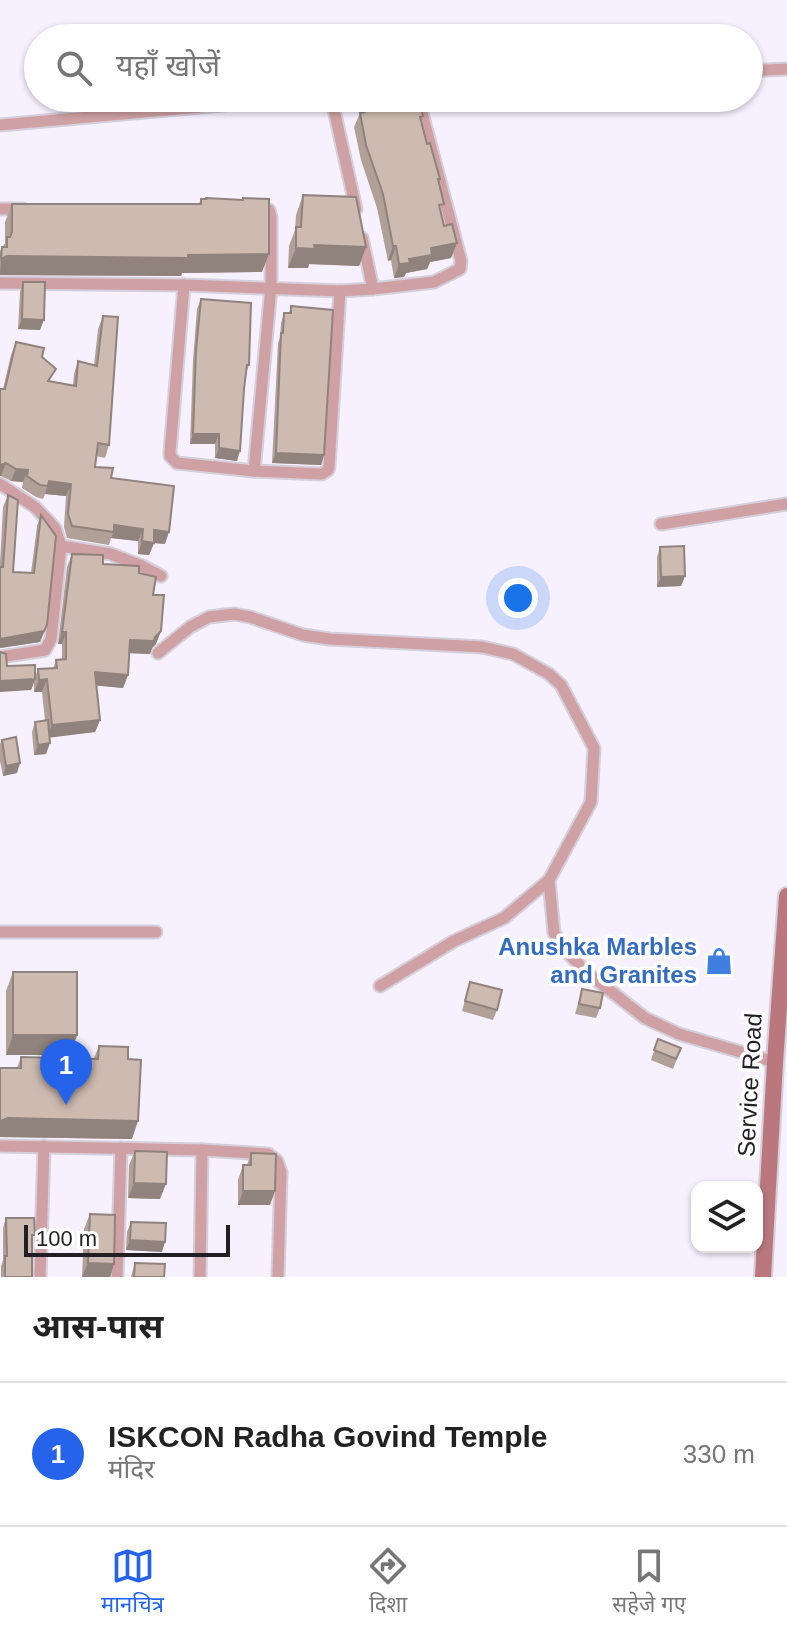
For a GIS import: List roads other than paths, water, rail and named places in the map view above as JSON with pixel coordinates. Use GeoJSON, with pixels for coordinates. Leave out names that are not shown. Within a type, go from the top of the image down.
{"type":"FeatureCollection","features":[{"type":"Feature","properties":{"kind":"street"},"geometry":{"type":"LineString","coordinates":[[763,70],[787,69]]}},
{"type":"Feature","properties":{"kind":"street"},"geometry":{"type":"LineString","coordinates":[[0,125],[145,112]]}},
{"type":"Feature","properties":{"kind":"street"},"geometry":{"type":"LineString","coordinates":[[335,112],[373,289]]}},
{"type":"Feature","properties":{"kind":"street"},"geometry":{"type":"LineString","coordinates":[[0,283],[340,291],[434,282],[460,269],[461,261],[422,112]]}},
{"type":"Feature","properties":{"kind":"street"},"geometry":{"type":"LineString","coordinates":[[243,207],[264,207],[271,217],[271,287],[254,471]]}},
{"type":"Feature","properties":{"kind":"street"},"geometry":{"type":"LineString","coordinates":[[0,209],[30,209]]}},
{"type":"Feature","properties":{"kind":"street"},"geometry":{"type":"LineString","coordinates":[[184,285],[170,456],[177,463],[322,474],[328,470],[340,291]]}},
{"type":"Feature","properties":{"kind":"street"},"geometry":{"type":"LineString","coordinates":[[0,484],[35,507],[55,528],[61,546],[51,639],[45,650],[0,657]]}},
{"type":"Feature","properties":{"kind":"street"},"geometry":{"type":"LineString","coordinates":[[661,524],[787,504]]}},
{"type":"Feature","properties":{"kind":"street"},"geometry":{"type":"LineString","coordinates":[[61,546],[111,554],[161,576]]}},
{"type":"Feature","properties":{"kind":"street"},"geometry":{"type":"LineString","coordinates":[[158,653],[190,627],[209,617],[234,614],[303,635],[329,639],[482,647],[513,654],[549,674],[561,685],[594,748],[591,802],[549,880],[504,918],[454,941],[380,986]]}},
{"type":"Feature","properties":{"kind":"street"},"geometry":{"type":"LineString","coordinates":[[549,880],[554,933],[585,971],[645,1018],[679,1034],[775,1062]]}},
{"type":"Feature","properties":{"kind":"street","name":"Service Road"},"geometry":{"type":"LineString","coordinates":[[763,1277],[787,896]]}},
{"type":"Feature","properties":{"kind":"street"},"geometry":{"type":"LineString","coordinates":[[0,932],[156,932]]}},
{"type":"Feature","properties":{"kind":"street"},"geometry":{"type":"LineString","coordinates":[[0,1146],[268,1154],[277,1161],[281,1172],[278,1277]]}},
{"type":"Feature","properties":{"kind":"street"},"geometry":{"type":"LineString","coordinates":[[40,1277],[44,1146]]}},
{"type":"Feature","properties":{"kind":"street"},"geometry":{"type":"LineString","coordinates":[[117,1277],[121,1148]]}},
{"type":"Feature","properties":{"kind":"street"},"geometry":{"type":"LineString","coordinates":[[200,1277],[202,1150]]}},
{"type":"Feature","properties":{"kind":"place","name":"Anushka Marbles and Granites"},"geometry":{"type":"Point","coordinates":[719,961]}},
{"type":"Feature","properties":{"kind":"place","name":"ISKCON Radha Govind Temple"},"geometry":{"type":"Point","coordinates":[66,1105]}}]}
